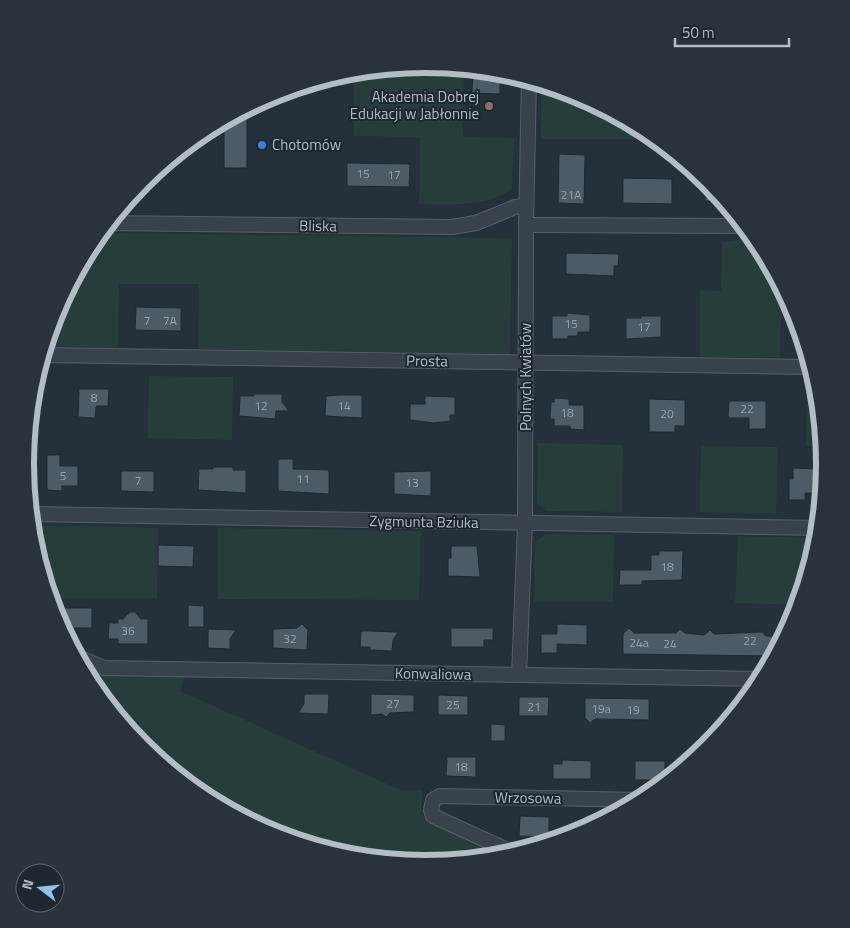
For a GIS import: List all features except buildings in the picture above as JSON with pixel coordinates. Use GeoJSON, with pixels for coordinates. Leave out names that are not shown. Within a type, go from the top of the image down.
{"type":"FeatureCollection","features":[{"type":"Feature","properties":{"kind":"street","name":"Polnych Kwiatów"},"geometry":{"type":"LineString","coordinates":[[519,675],[525,524],[526,206],[530,87]]}},
{"type":"Feature","properties":{"kind":"street","name":"Bliska"},"geometry":{"type":"LineString","coordinates":[[117,223],[452,228],[476,223],[515,207],[526,206]]}},
{"type":"Feature","properties":{"kind":"street"},"geometry":{"type":"LineString","coordinates":[[526,225],[735,226]]}},
{"type":"Feature","properties":{"kind":"street","name":"Prosta"},"geometry":{"type":"LineString","coordinates":[[50,355],[804,366]]}},
{"type":"Feature","properties":{"kind":"street","name":"Zygmunta Bziuka"},"geometry":{"type":"LineString","coordinates":[[37,514],[811,528]]}},
{"type":"Feature","properties":{"kind":"street","name":"Konwaliowa"},"geometry":{"type":"LineString","coordinates":[[86,660],[104,668],[751,679]]}},
{"type":"Feature","properties":{"kind":"street","name":"Wrzosowa"},"geometry":{"type":"LineString","coordinates":[[502,848],[434,816],[432,810],[433,800],[440,796],[626,800]]}},
{"type":"Feature","properties":{"kind":"green space"},"geometry":{"type":"Polygon","coordinates":[[[425,73],[464,75],[463,137],[514,138],[512,188],[492,199],[480,202],[442,205],[419,204],[420,137],[354,136],[354,79],[425,73]]]}},
{"type":"Feature","properties":{"kind":"green space"},"geometry":{"type":"Polygon","coordinates":[[[541,91],[598,113],[642,139],[541,139],[541,91]]]}},
{"type":"Feature","properties":{"kind":"green space"},"geometry":{"type":"Polygon","coordinates":[[[110,233],[512,238],[510,354],[198,349],[199,284],[119,284],[118,348],[52,347],[74,291],[86,268],[110,233]]]}},
{"type":"Feature","properties":{"kind":"green space"},"geometry":{"type":"Polygon","coordinates":[[[744,239],[764,268],[776,291],[782,304],[780,357],[700,357],[700,290],[721,291],[722,242],[744,239]]]}},
{"type":"Feature","properties":{"kind":"green space"},"geometry":{"type":"Polygon","coordinates":[[[149,376],[233,377],[232,440],[148,438],[149,376]]]}},
{"type":"Feature","properties":{"kind":"green space"},"geometry":{"type":"Polygon","coordinates":[[[808,384],[813,413],[815,446],[806,446],[808,384]]]}},
{"type":"Feature","properties":{"kind":"green space"},"geometry":{"type":"Polygon","coordinates":[[[36,437],[36,502],[34,464],[36,437]]]}},
{"type":"Feature","properties":{"kind":"green space"},"geometry":{"type":"Polygon","coordinates":[[[538,443],[623,445],[622,512],[547,511],[537,504],[538,443]]]}},
{"type":"Feature","properties":{"kind":"green space"},"geometry":{"type":"Polygon","coordinates":[[[701,446],[778,447],[776,514],[700,512],[701,446]]]}},
{"type":"Feature","properties":{"kind":"green space"},"geometry":{"type":"Polygon","coordinates":[[[39,525],[158,528],[157,598],[58,598],[47,565],[39,525]]]}},
{"type":"Feature","properties":{"kind":"green space"},"geometry":{"type":"Polygon","coordinates":[[[218,528],[421,531],[419,600],[218,599],[218,528]]]}},
{"type":"Feature","properties":{"kind":"green space"},"geometry":{"type":"Polygon","coordinates":[[[546,534],[614,535],[613,602],[534,602],[535,542],[546,534]]]}},
{"type":"Feature","properties":{"kind":"green space"},"geometry":{"type":"Polygon","coordinates":[[[738,536],[809,538],[803,565],[789,605],[735,603],[738,536]]]}},
{"type":"Feature","properties":{"kind":"green space"},"geometry":{"type":"Polygon","coordinates":[[[89,664],[185,675],[180,691],[401,790],[423,790],[421,815],[492,849],[425,855],[374,852],[324,842],[252,815],[208,789],[148,741],[115,702],[89,664]]]}},
{"type":"Feature","properties":{"kind":"place","name":"Akademia Dobrej Edukacji w Jabłonnie"},"geometry":{"type":"Point","coordinates":[489,106]}},
{"type":"Feature","properties":{"kind":"place","name":"Chotomów"},"geometry":{"type":"Point","coordinates":[262,145]}}]}
